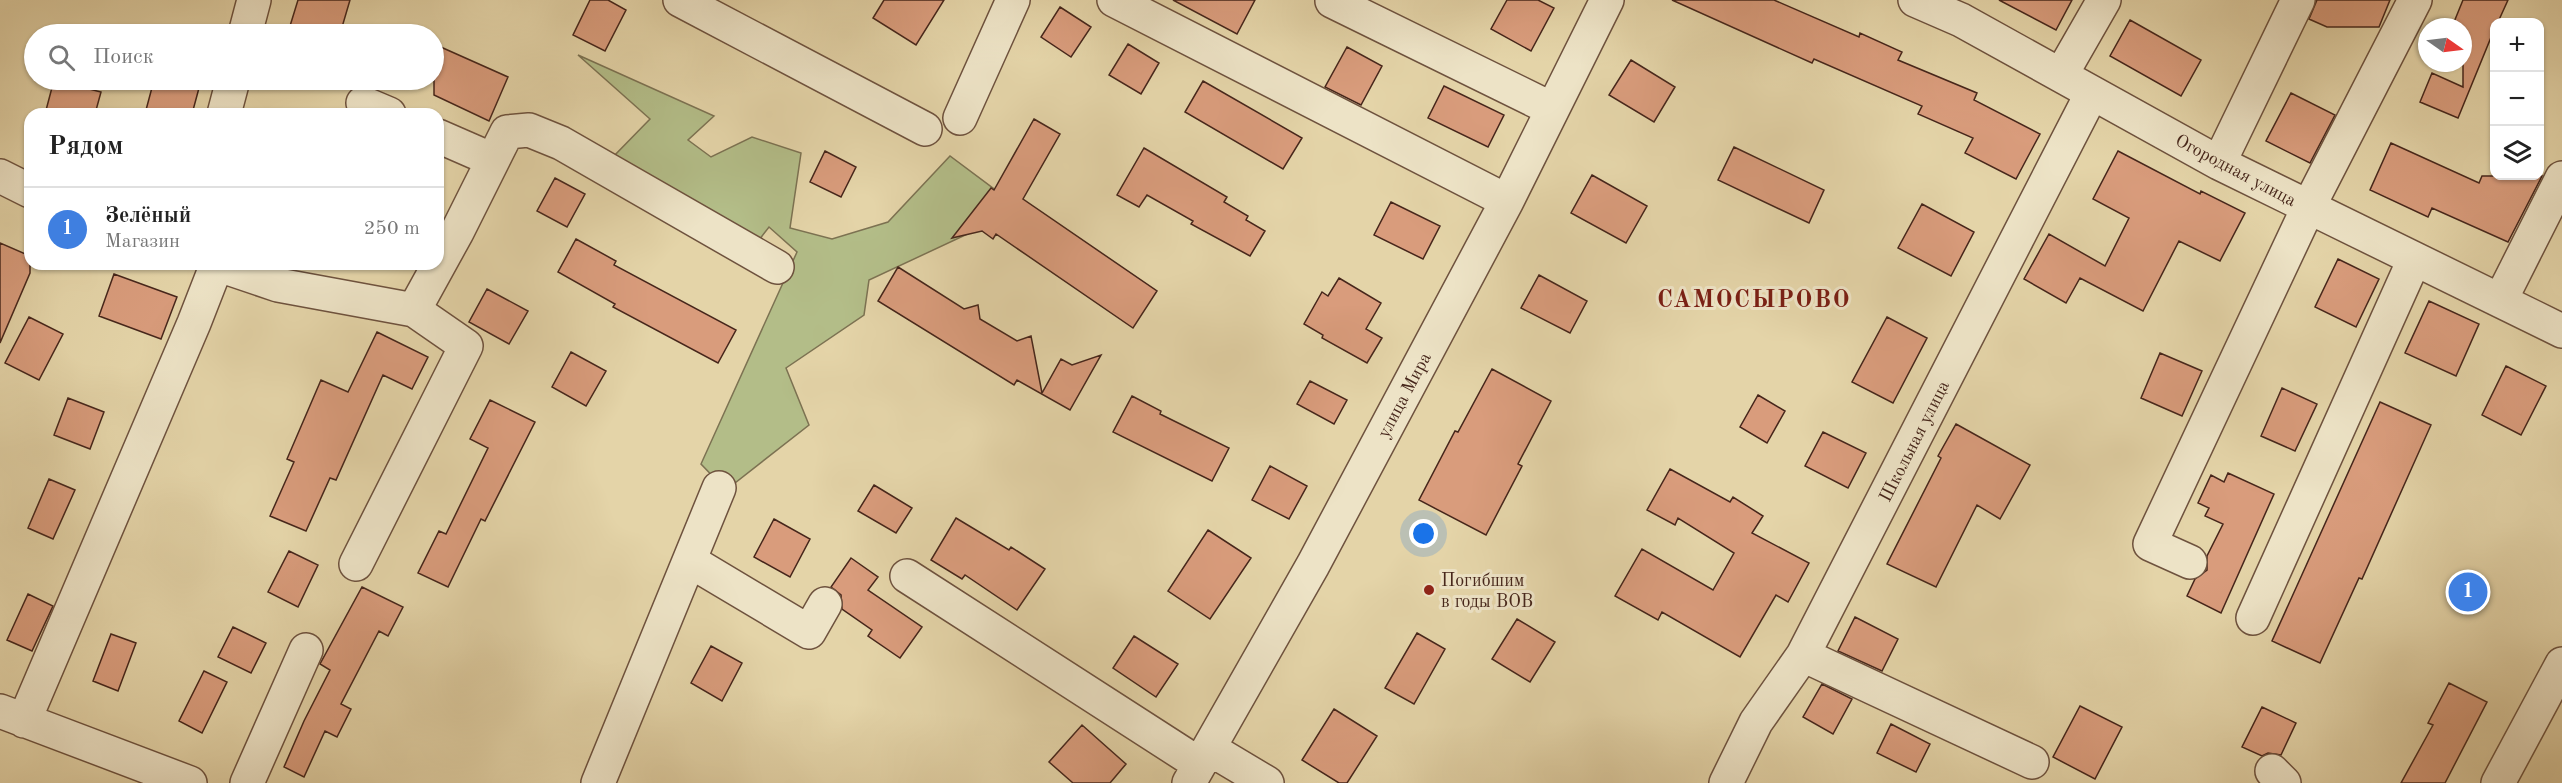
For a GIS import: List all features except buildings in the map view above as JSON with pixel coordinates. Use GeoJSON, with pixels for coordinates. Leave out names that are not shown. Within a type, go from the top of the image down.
{"type":"FeatureCollection","features":[{"type":"Feature","properties":{"kind":"street"},"geometry":{"type":"LineString","coordinates":[[248,24],[254,0]]}},
{"type":"Feature","properties":{"kind":"street"},"geometry":{"type":"LineString","coordinates":[[680,0],[925,129]]}},
{"type":"Feature","properties":{"kind":"street"},"geometry":{"type":"LineString","coordinates":[[960,118],[1013,0]]}},
{"type":"Feature","properties":{"kind":"street"},"geometry":{"type":"LineString","coordinates":[[1114,0],[1507,201]]}},
{"type":"Feature","properties":{"kind":"street"},"geometry":{"type":"LineString","coordinates":[[1332,0],[1552,109]]}},
{"type":"Feature","properties":{"kind":"street","name":"улица Мира"},"geometry":{"type":"LineString","coordinates":[[1199,765],[1313,565],[1507,201],[1607,0]]}},
{"type":"Feature","properties":{"kind":"street","name":"Огородная улица"},"geometry":{"type":"LineString","coordinates":[[1915,0],[1961,20],[2219,163],[2562,331]]}},
{"type":"Feature","properties":{"kind":"street"},"geometry":{"type":"LineString","coordinates":[[2061,75],[2104,0]]}},
{"type":"Feature","properties":{"kind":"street"},"geometry":{"type":"LineString","coordinates":[[2219,163],[2298,0]]}},
{"type":"Feature","properties":{"kind":"street"},"geometry":{"type":"LineString","coordinates":[[2207,371],[2228,344],[2300,204],[2415,0]]}},
{"type":"Feature","properties":{"kind":"street"},"geometry":{"type":"LineString","coordinates":[[226,108],[230,90]]}},
{"type":"Feature","properties":{"kind":"street","name":"Школьная улица"},"geometry":{"type":"LineString","coordinates":[[1726,783],[1756,722],[1803,656],[2092,93]]}},
{"type":"Feature","properties":{"kind":"street"},"geometry":{"type":"LineString","coordinates":[[444,256],[500,146],[529,130],[561,143],[777,267]]}},
{"type":"Feature","properties":{"kind":"street"},"geometry":{"type":"LineString","coordinates":[[444,137],[500,146]]}},
{"type":"Feature","properties":{"kind":"street"},"geometry":{"type":"LineString","coordinates":[[0,176],[24,188]]}},
{"type":"Feature","properties":{"kind":"street"},"geometry":{"type":"LineString","coordinates":[[2500,299],[2562,178]]}},
{"type":"Feature","properties":{"kind":"street"},"geometry":{"type":"LineString","coordinates":[[2190,562],[2150,544],[2300,204]]}},
{"type":"Feature","properties":{"kind":"street"},"geometry":{"type":"LineString","coordinates":[[2253,618],[2414,260]]}},
{"type":"Feature","properties":{"kind":"street"},"geometry":{"type":"LineString","coordinates":[[189,783],[140,775],[12,716],[194,323],[214,270]]}},
{"type":"Feature","properties":{"kind":"street"},"geometry":{"type":"LineString","coordinates":[[234,270],[278,285],[414,310],[466,346],[356,564]]}},
{"type":"Feature","properties":{"kind":"street"},"geometry":{"type":"LineString","coordinates":[[414,310],[436,270]]}},
{"type":"Feature","properties":{"kind":"street"},"geometry":{"type":"LineString","coordinates":[[598,783],[719,488]]}},
{"type":"Feature","properties":{"kind":"street"},"geometry":{"type":"LineString","coordinates":[[690,561],[809,632],[825,604]]}},
{"type":"Feature","properties":{"kind":"street"},"geometry":{"type":"LineString","coordinates":[[907,576],[1199,765],[1267,783]]}},
{"type":"Feature","properties":{"kind":"street"},"geometry":{"type":"LineString","coordinates":[[247,783],[306,650]]}},
{"type":"Feature","properties":{"kind":"street"},"geometry":{"type":"LineString","coordinates":[[1803,656],[2032,762]]}},
{"type":"Feature","properties":{"kind":"street"},"geometry":{"type":"LineString","coordinates":[[2498,783],[2562,664]]}},
{"type":"Feature","properties":{"kind":"green space"},"geometry":{"type":"Polygon","coordinates":[[[578,55],[714,116],[688,140],[711,157],[752,137],[801,153],[790,228],[832,239],[888,222],[950,156],[1021,209],[869,280],[864,315],[786,368],[809,425],[726,490],[701,464],[797,252],[769,227],[749,253],[613,157],[650,119],[578,55]]]}},
{"type":"Feature","properties":{"kind":"place","name":"Погибшим в годы ВОВ"},"geometry":{"type":"Point","coordinates":[1429,590]}},
{"type":"Feature","properties":{"kind":"place","name":"Зелёный"},"geometry":{"type":"Point","coordinates":[2468,592]}},
{"type":"Feature","properties":{"kind":"district","name":"САМОСЫРОВО"},"geometry":{"type":"Point","coordinates":[1754,299]}}]}
